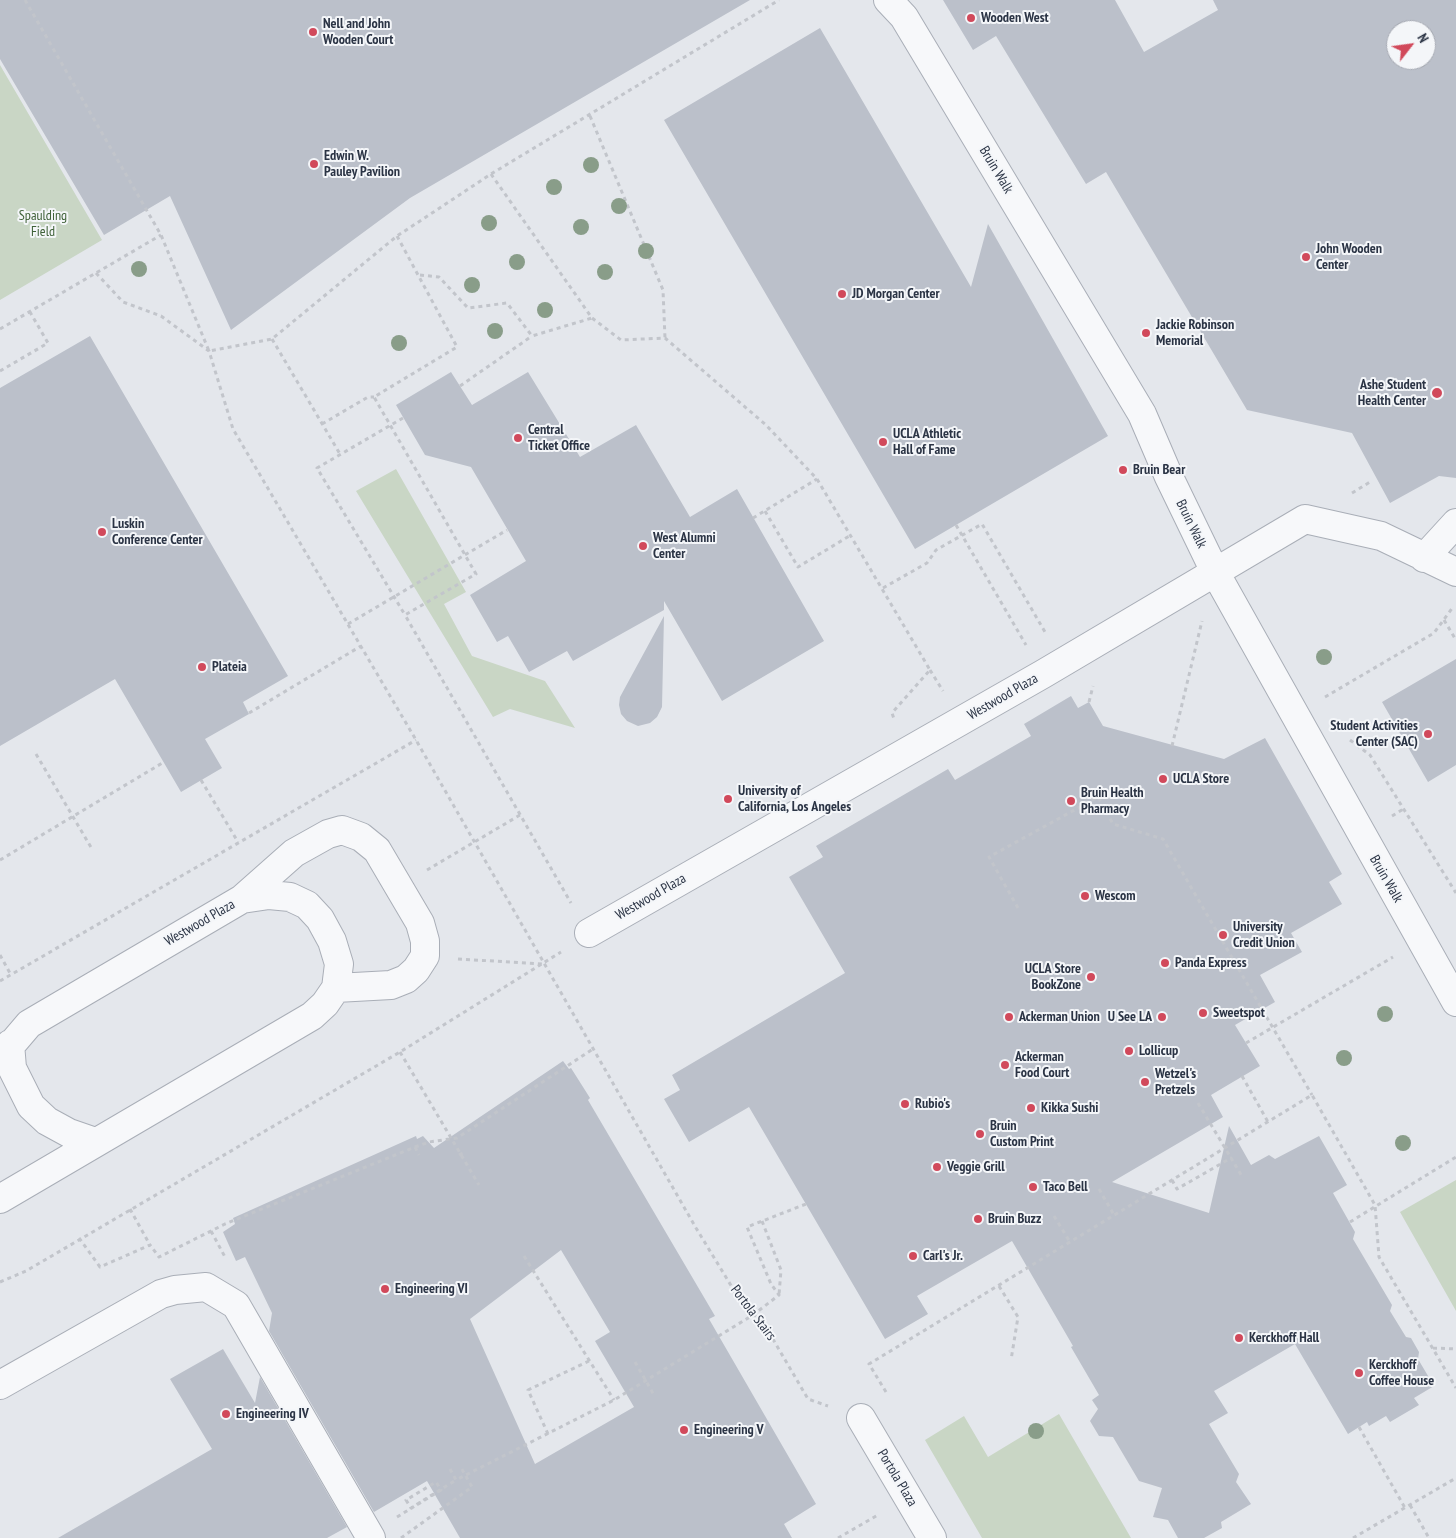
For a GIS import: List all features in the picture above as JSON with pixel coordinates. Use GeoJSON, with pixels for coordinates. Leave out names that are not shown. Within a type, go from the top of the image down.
{"type":"FeatureCollection","features":[{"type":"Feature","properties":{"kind":"street","name":"Bruin Walk"},"geometry":{"type":"LineString","coordinates":[[888,0],[904,16],[1142,414],[1169,477],[1215,572],[1456,1002]]}},
{"type":"Feature","properties":{"kind":"street","name":"Westwood Plaza"},"geometry":{"type":"LineString","coordinates":[[589,933],[1053,668],[1305,519],[1381,536],[1456,572]]}},
{"type":"Feature","properties":{"kind":"street"},"geometry":{"type":"LineString","coordinates":[[1424,558],[1456,523]]}},
{"type":"Feature","properties":{"kind":"street"},"geometry":{"type":"LineString","coordinates":[[0,1199],[312,1016],[336,988],[391,985],[406,979],[416,970],[425,956],[425,941],[420,923],[377,850],[361,837],[342,830],[328,834],[294,853],[242,899]]}},
{"type":"Feature","properties":{"kind":"street","name":"Westwood Plaza"},"geometry":{"type":"LineString","coordinates":[[95,1142],[69,1133],[47,1121],[31,1106],[5,1051],[29,1024],[242,899],[269,895],[290,897],[307,905],[320,920],[332,941],[339,964],[336,988]]}},
{"type":"Feature","properties":{"kind":"street"},"geometry":{"type":"LineString","coordinates":[[0,1385],[161,1294],[175,1290],[206,1287],[236,1305],[370,1536]]}},
{"type":"Feature","properties":{"kind":"street","name":"Portola Plaza"},"geometry":{"type":"LineString","coordinates":[[861,1418],[932,1538]]}},
{"type":"Feature","properties":{"kind":"path"},"geometry":{"type":"LineString","coordinates":[[26,0],[162,234],[209,351],[233,429],[475,841],[593,1049],[458,1138],[415,1147],[225,1224],[159,1257],[130,1209]]}},
{"type":"Feature","properties":{"kind":"path"},"geometry":{"type":"LineString","coordinates":[[96,273],[122,302],[161,316],[209,351],[272,339],[397,236],[491,174],[590,116],[779,0]]}},
{"type":"Feature","properties":{"kind":"path"},"geometry":{"type":"LineString","coordinates":[[590,116],[664,290],[665,338]]}},
{"type":"Feature","properties":{"kind":"path"},"geometry":{"type":"LineString","coordinates":[[491,174],[592,318],[621,340],[665,338],[766,425],[817,479],[941,688]]}},
{"type":"Feature","properties":{"kind":"path"},"geometry":{"type":"LineString","coordinates":[[0,329],[162,234]]}},
{"type":"Feature","properties":{"kind":"path"},"geometry":{"type":"LineString","coordinates":[[322,424],[368,397],[374,397],[457,347],[420,275],[397,236]]}},
{"type":"Feature","properties":{"kind":"path"},"geometry":{"type":"LineString","coordinates":[[420,275],[439,277],[468,308],[507,303],[532,336]]}},
{"type":"Feature","properties":{"kind":"path"},"geometry":{"type":"LineString","coordinates":[[0,371],[48,343],[30,312]]}},
{"type":"Feature","properties":{"kind":"path"},"geometry":{"type":"LineString","coordinates":[[460,386],[532,336],[592,318]]}},
{"type":"Feature","properties":{"kind":"path"},"geometry":{"type":"LineString","coordinates":[[272,339],[340,454]]}},
{"type":"Feature","properties":{"kind":"path"},"geometry":{"type":"LineString","coordinates":[[374,397],[476,574],[405,615]]}},
{"type":"Feature","properties":{"kind":"path"},"geometry":{"type":"LineString","coordinates":[[0,1282],[26,1271],[79,1238],[400,1052],[545,964],[589,933],[394,596],[317,468],[403,418]]}},
{"type":"Feature","properties":{"kind":"path"},"geometry":{"type":"LineString","coordinates":[[753,518],[817,479]]}},
{"type":"Feature","properties":{"kind":"path"},"geometry":{"type":"LineString","coordinates":[[765,511],[798,567],[851,534]]}},
{"type":"Feature","properties":{"kind":"path"},"geometry":{"type":"LineString","coordinates":[[883,588],[927,563],[936,550],[982,524],[1053,668]]}},
{"type":"Feature","properties":{"kind":"path"},"geometry":{"type":"LineString","coordinates":[[956,525],[1053,668]]}},
{"type":"Feature","properties":{"kind":"path"},"geometry":{"type":"LineString","coordinates":[[348,624],[507,530]]}},
{"type":"Feature","properties":{"kind":"path"},"geometry":{"type":"LineString","coordinates":[[1172,746],[1215,572]]}},
{"type":"Feature","properties":{"kind":"path"},"geometry":{"type":"LineString","coordinates":[[1295,714],[1434,633],[1456,602]]}},
{"type":"Feature","properties":{"kind":"path"},"geometry":{"type":"LineString","coordinates":[[1444,620],[1456,640]]}},
{"type":"Feature","properties":{"kind":"path"},"geometry":{"type":"LineString","coordinates":[[249,713],[361,646]]}},
{"type":"Feature","properties":{"kind":"path"},"geometry":{"type":"LineString","coordinates":[[907,752],[892,713],[930,670]]}},
{"type":"Feature","properties":{"kind":"path"},"geometry":{"type":"LineString","coordinates":[[0,981],[416,740]]}},
{"type":"Feature","properties":{"kind":"path"},"geometry":{"type":"LineString","coordinates":[[36,754],[92,849]]}},
{"type":"Feature","properties":{"kind":"path"},"geometry":{"type":"LineString","coordinates":[[0,860],[164,762]]}},
{"type":"Feature","properties":{"kind":"path"},"geometry":{"type":"LineString","coordinates":[[201,780],[238,842]]}},
{"type":"Feature","properties":{"kind":"path"},"geometry":{"type":"LineString","coordinates":[[1018,908],[989,857],[1098,796],[1113,824],[1162,839],[1273,1026],[1375,1205],[1379,1257],[1456,1388]]}},
{"type":"Feature","properties":{"kind":"path"},"geometry":{"type":"LineString","coordinates":[[1404,808],[1456,893]]}},
{"type":"Feature","properties":{"kind":"path"},"geometry":{"type":"LineString","coordinates":[[398,886],[520,815]]}},
{"type":"Feature","properties":{"kind":"path"},"geometry":{"type":"LineString","coordinates":[[0,955],[11,974]]}},
{"type":"Feature","properties":{"kind":"path"},"geometry":{"type":"LineString","coordinates":[[425,956],[545,964]]}},
{"type":"Feature","properties":{"kind":"path"},"geometry":{"type":"LineString","coordinates":[[1246,1043],[1365,973]]}},
{"type":"Feature","properties":{"kind":"path","name":"Portola Stairs"},"geometry":{"type":"LineString","coordinates":[[593,1049],[738,1297],[767,1329],[808,1399]]}},
{"type":"Feature","properties":{"kind":"path"},"geometry":{"type":"LineString","coordinates":[[400,1052],[459,1155],[479,1185]]}},
{"type":"Feature","properties":{"kind":"path"},"geometry":{"type":"LineString","coordinates":[[1242,1076],[1268,1122]]}},
{"type":"Feature","properties":{"kind":"path"},"geometry":{"type":"LineString","coordinates":[[887,1393],[869,1364],[1312,1095]]}},
{"type":"Feature","properties":{"kind":"path"},"geometry":{"type":"LineString","coordinates":[[1198,1103],[1243,1178]]}},
{"type":"Feature","properties":{"kind":"path"},"geometry":{"type":"LineString","coordinates":[[415,1147],[419,1155]]}},
{"type":"Feature","properties":{"kind":"path"},"geometry":{"type":"LineString","coordinates":[[459,1155],[466,1152]]}},
{"type":"Feature","properties":{"kind":"path"},"geometry":{"type":"LineString","coordinates":[[1350,1222],[1456,1157]]}},
{"type":"Feature","properties":{"kind":"path"},"geometry":{"type":"LineString","coordinates":[[1172,1180],[1178,1190],[1231,1158]]}},
{"type":"Feature","properties":{"kind":"path"},"geometry":{"type":"LineString","coordinates":[[1099,1189],[1114,1215]]}},
{"type":"Feature","properties":{"kind":"path"},"geometry":{"type":"LineString","coordinates":[[779,1295],[771,1284],[747,1227],[806,1204]]}},
{"type":"Feature","properties":{"kind":"path"},"geometry":{"type":"LineString","coordinates":[[1054,1216],[1070,1242]]}},
{"type":"Feature","properties":{"kind":"path"},"geometry":{"type":"LineString","coordinates":[[370,1536],[441,1490],[436,1482],[406,1500],[411,1508],[441,1490],[456,1480],[614,1400],[753,1315],[779,1295],[781,1270],[762,1221]]}},
{"type":"Feature","properties":{"kind":"path"},"geometry":{"type":"LineString","coordinates":[[79,1238],[100,1267],[150,1245]]}},
{"type":"Feature","properties":{"kind":"path"},"geometry":{"type":"LineString","coordinates":[[524,1256],[614,1400]]}},
{"type":"Feature","properties":{"kind":"path"},"geometry":{"type":"LineString","coordinates":[[999,1286],[1018,1317],[1010,1360]]}},
{"type":"Feature","properties":{"kind":"path"},"geometry":{"type":"LineString","coordinates":[[1432,1348],[1456,1349]]}},
{"type":"Feature","properties":{"kind":"path"},"geometry":{"type":"LineString","coordinates":[[548,1434],[528,1390],[590,1361]]}},
{"type":"Feature","properties":{"kind":"path"},"geometry":{"type":"LineString","coordinates":[[635,1362],[654,1395]]}},
{"type":"Feature","properties":{"kind":"path"},"geometry":{"type":"LineString","coordinates":[[1359,1427],[1405,1508]]}},
{"type":"Feature","properties":{"kind":"path"},"geometry":{"type":"LineString","coordinates":[[401,1538],[472,1487],[460,1466]]}},
{"type":"Feature","properties":{"kind":"path"},"geometry":{"type":"LineString","coordinates":[[450,1469],[456,1480]]}},
{"type":"Feature","properties":{"kind":"path"},"geometry":{"type":"LineString","coordinates":[[1354,1538],[1456,1478]]}},
{"type":"Feature","properties":{"kind":"path"},"geometry":{"type":"LineString","coordinates":[[1410,1505],[1429,1538]]}},
{"type":"Feature","properties":{"kind":"path"},"geometry":{"type":"LineString","coordinates":[[838,1538],[878,1515]]}},
{"type":"Feature","properties":{"kind":"green space","name":"Spaulding Field"},"geometry":{"type":"Polygon","coordinates":[[[0,65],[102,240],[0,300],[0,65]]]}},
{"type":"Feature","properties":{"kind":"green space"},"geometry":{"type":"Polygon","coordinates":[[[396,469],[466,592],[444,604],[472,656],[545,681],[575,728],[510,709],[493,717],[356,491],[396,469]]]}},
{"type":"Feature","properties":{"kind":"green space"},"geometry":{"type":"Polygon","coordinates":[[[1456,1180],[1456,1311],[1400,1212],[1456,1180]]]}},
{"type":"Feature","properties":{"kind":"green space"},"geometry":{"type":"Polygon","coordinates":[[[1059,1414],[1131,1538],[982,1538],[925,1440],[964,1416],[988,1457],[1059,1414]]]}},
{"type":"Feature","properties":{"kind":"building","name":"Edwin W. Pauley Pavilion"},"geometry":{"type":"Polygon","coordinates":[[[0,0],[750,0],[410,198],[231,330],[170,196],[104,235],[0,59],[0,0]]]}},
{"type":"Feature","properties":{"kind":"building","name":"John Wooden Center"},"geometry":{"type":"Polygon","coordinates":[[[943,0],[1115,0],[1144,52],[1218,10],[1213,0],[1456,0],[1456,478],[1439,476],[1390,503],[1352,433],[1247,410],[1106,172],[1086,184],[996,36],[973,50],[943,0]]]}},
{"type":"Feature","properties":{"kind":"building","name":"JD Morgan Center"},"geometry":{"type":"Polygon","coordinates":[[[820,28],[971,287],[988,224],[1108,436],[915,549],[664,120],[820,28]]]}},
{"type":"Feature","properties":{"kind":"building","name":"Luskin Conference Center"},"geometry":{"type":"Polygon","coordinates":[[[90,336],[288,676],[243,702],[249,714],[205,739],[222,768],[181,792],[115,679],[0,746],[0,388],[90,336]]]}},
{"type":"Feature","properties":{"kind":"building","name":"West Alumni Center"},"geometry":{"type":"Polygon","coordinates":[[[451,372],[472,405],[528,372],[580,457],[636,425],[690,517],[737,489],[824,641],[722,701],[664,601],[664,610],[573,661],[567,651],[529,672],[508,636],[497,642],[470,595],[526,561],[471,467],[425,455],[396,405],[451,372]]]}},
{"type":"Feature","properties":{"kind":"building"},"geometry":{"type":"Polygon","coordinates":[[[664,616],[662,707],[657,717],[650,723],[638,726],[627,721],[621,714],[620,697],[664,616]]]}},
{"type":"Feature","properties":{"kind":"building","name":"Student Activities Center (SAC)"},"geometry":{"type":"Polygon","coordinates":[[[1456,659],[1456,765],[1428,782],[1382,702],[1456,659]]]}},
{"type":"Feature","properties":{"kind":"building","name":"Ackerman Union"},"geometry":{"type":"Polygon","coordinates":[[[1071,696],[1078,708],[1089,702],[1103,726],[1224,759],[1265,738],[1342,874],[1329,882],[1342,904],[1291,933],[1302,952],[1260,975],[1275,1002],[1235,1025],[1260,1066],[1211,1095],[1223,1117],[1112,1182],[1209,1213],[1229,1126],[1251,1165],[1269,1155],[1275,1159],[1319,1136],[1347,1185],[1333,1193],[1355,1232],[1353,1239],[1392,1305],[1390,1311],[1406,1337],[1411,1338],[1419,1352],[1418,1359],[1434,1386],[1414,1398],[1419,1405],[1390,1422],[1386,1416],[1369,1426],[1367,1422],[1348,1434],[1295,1344],[1214,1391],[1228,1413],[1209,1424],[1239,1474],[1236,1482],[1251,1504],[1221,1522],[1222,1528],[1204,1538],[1178,1538],[1168,1520],[1153,1517],[1162,1488],[1139,1481],[1113,1437],[1099,1436],[1090,1421],[1098,1409],[1092,1400],[1099,1395],[1012,1241],[917,1296],[928,1314],[885,1339],[749,1107],[689,1142],[664,1099],[680,1090],[672,1075],[845,973],[789,877],[823,857],[816,846],[948,769],[955,780],[1031,736],[1024,724],[1071,696]]]}},
{"type":"Feature","properties":{"kind":"building","name":"Engineering VI"},"geometry":{"type":"Polygon","coordinates":[[[563,1061],[569,1069],[571,1068],[715,1316],[709,1319],[816,1504],[784,1524],[792,1538],[460,1538],[427,1481],[374,1512],[269,1331],[272,1313],[245,1257],[236,1261],[223,1232],[235,1224],[233,1218],[416,1136],[417,1139],[423,1136],[434,1148],[563,1061]],[[561,1250],[470,1319],[535,1464],[634,1407],[595,1341],[610,1332],[561,1250]]]}},
{"type":"Feature","properties":{"kind":"building","name":"Engineering IV"},"geometry":{"type":"Polygon","coordinates":[[[223,1349],[255,1403],[260,1377],[347,1527],[327,1538],[58,1538],[212,1449],[170,1379],[223,1349]]]}},
{"type":"Feature","properties":{"kind":"place","name":"Wooden West"},"geometry":{"type":"Point","coordinates":[971,18]}},
{"type":"Feature","properties":{"kind":"place","name":"Nell and John Wooden Court"},"geometry":{"type":"Point","coordinates":[313,32]}},
{"type":"Feature","properties":{"kind":"place","name":"Edwin W. Pauley Pavilion"},"geometry":{"type":"Point","coordinates":[314,164]}},
{"type":"Feature","properties":{"kind":"place","name":"John Wooden Center"},"geometry":{"type":"Point","coordinates":[1306,257]}},
{"type":"Feature","properties":{"kind":"place","name":"JD Morgan Center"},"geometry":{"type":"Point","coordinates":[842,294]}},
{"type":"Feature","properties":{"kind":"place","name":"Jackie Robinson Memorial"},"geometry":{"type":"Point","coordinates":[1146,333]}},
{"type":"Feature","properties":{"kind":"place","name":"Ashe Student Health Center"},"geometry":{"type":"Point","coordinates":[1437,393]}},
{"type":"Feature","properties":{"kind":"place","name":"Central Ticket Office"},"geometry":{"type":"Point","coordinates":[518,438]}},
{"type":"Feature","properties":{"kind":"place","name":"UCLA Athletic Hall of Fame"},"geometry":{"type":"Point","coordinates":[883,442]}},
{"type":"Feature","properties":{"kind":"place","name":"Bruin Bear"},"geometry":{"type":"Point","coordinates":[1123,470]}},
{"type":"Feature","properties":{"kind":"place","name":"Luskin Conference Center"},"geometry":{"type":"Point","coordinates":[102,532]}},
{"type":"Feature","properties":{"kind":"place","name":"West Alumni Center"},"geometry":{"type":"Point","coordinates":[643,546]}},
{"type":"Feature","properties":{"kind":"place","name":"Plateia"},"geometry":{"type":"Point","coordinates":[202,667]}},
{"type":"Feature","properties":{"kind":"place","name":"Student Activities Center (SAC)"},"geometry":{"type":"Point","coordinates":[1428,734]}},
{"type":"Feature","properties":{"kind":"place","name":"UCLA Store"},"geometry":{"type":"Point","coordinates":[1163,779]}},
{"type":"Feature","properties":{"kind":"place","name":"University of California, Los Angeles"},"geometry":{"type":"Point","coordinates":[728,799]}},
{"type":"Feature","properties":{"kind":"place","name":"Bruin Health Pharmacy"},"geometry":{"type":"Point","coordinates":[1071,801]}},
{"type":"Feature","properties":{"kind":"place","name":"Wescom"},"geometry":{"type":"Point","coordinates":[1085,896]}},
{"type":"Feature","properties":{"kind":"place","name":"University Credit Union"},"geometry":{"type":"Point","coordinates":[1223,935]}},
{"type":"Feature","properties":{"kind":"place","name":"Panda Express"},"geometry":{"type":"Point","coordinates":[1165,963]}},
{"type":"Feature","properties":{"kind":"place","name":"UCLA Store BookZone"},"geometry":{"type":"Point","coordinates":[1091,977]}},
{"type":"Feature","properties":{"kind":"place","name":"Sweetspot"},"geometry":{"type":"Point","coordinates":[1203,1013]}},
{"type":"Feature","properties":{"kind":"place","name":"Ackerman Union"},"geometry":{"type":"Point","coordinates":[1009,1017]}},
{"type":"Feature","properties":{"kind":"place","name":"U See LA"},"geometry":{"type":"Point","coordinates":[1162,1017]}},
{"type":"Feature","properties":{"kind":"place","name":"Lollicup"},"geometry":{"type":"Point","coordinates":[1129,1051]}},
{"type":"Feature","properties":{"kind":"place","name":"Ackerman Food Court"},"geometry":{"type":"Point","coordinates":[1005,1065]}},
{"type":"Feature","properties":{"kind":"place","name":"Wetzel's Pretzels"},"geometry":{"type":"Point","coordinates":[1145,1082]}},
{"type":"Feature","properties":{"kind":"place","name":"Rubio's"},"geometry":{"type":"Point","coordinates":[905,1104]}},
{"type":"Feature","properties":{"kind":"place","name":"Kikka Sushi"},"geometry":{"type":"Point","coordinates":[1031,1108]}},
{"type":"Feature","properties":{"kind":"place","name":"Bruin Custom Print"},"geometry":{"type":"Point","coordinates":[980,1134]}},
{"type":"Feature","properties":{"kind":"place","name":"Veggie Grill"},"geometry":{"type":"Point","coordinates":[937,1167]}},
{"type":"Feature","properties":{"kind":"place","name":"Taco Bell"},"geometry":{"type":"Point","coordinates":[1033,1187]}},
{"type":"Feature","properties":{"kind":"place","name":"Bruin Buzz"},"geometry":{"type":"Point","coordinates":[978,1219]}},
{"type":"Feature","properties":{"kind":"place","name":"Carl's Jr."},"geometry":{"type":"Point","coordinates":[913,1256]}},
{"type":"Feature","properties":{"kind":"place","name":"Engineering VI"},"geometry":{"type":"Point","coordinates":[385,1289]}},
{"type":"Feature","properties":{"kind":"place","name":"Kerckhoff Hall"},"geometry":{"type":"Point","coordinates":[1239,1338]}},
{"type":"Feature","properties":{"kind":"place","name":"Kerckhoff Coffee House"},"geometry":{"type":"Point","coordinates":[1359,1373]}},
{"type":"Feature","properties":{"kind":"place","name":"Engineering IV"},"geometry":{"type":"Point","coordinates":[226,1414]}},
{"type":"Feature","properties":{"kind":"place","name":"Engineering V"},"geometry":{"type":"Point","coordinates":[684,1430]}}]}
